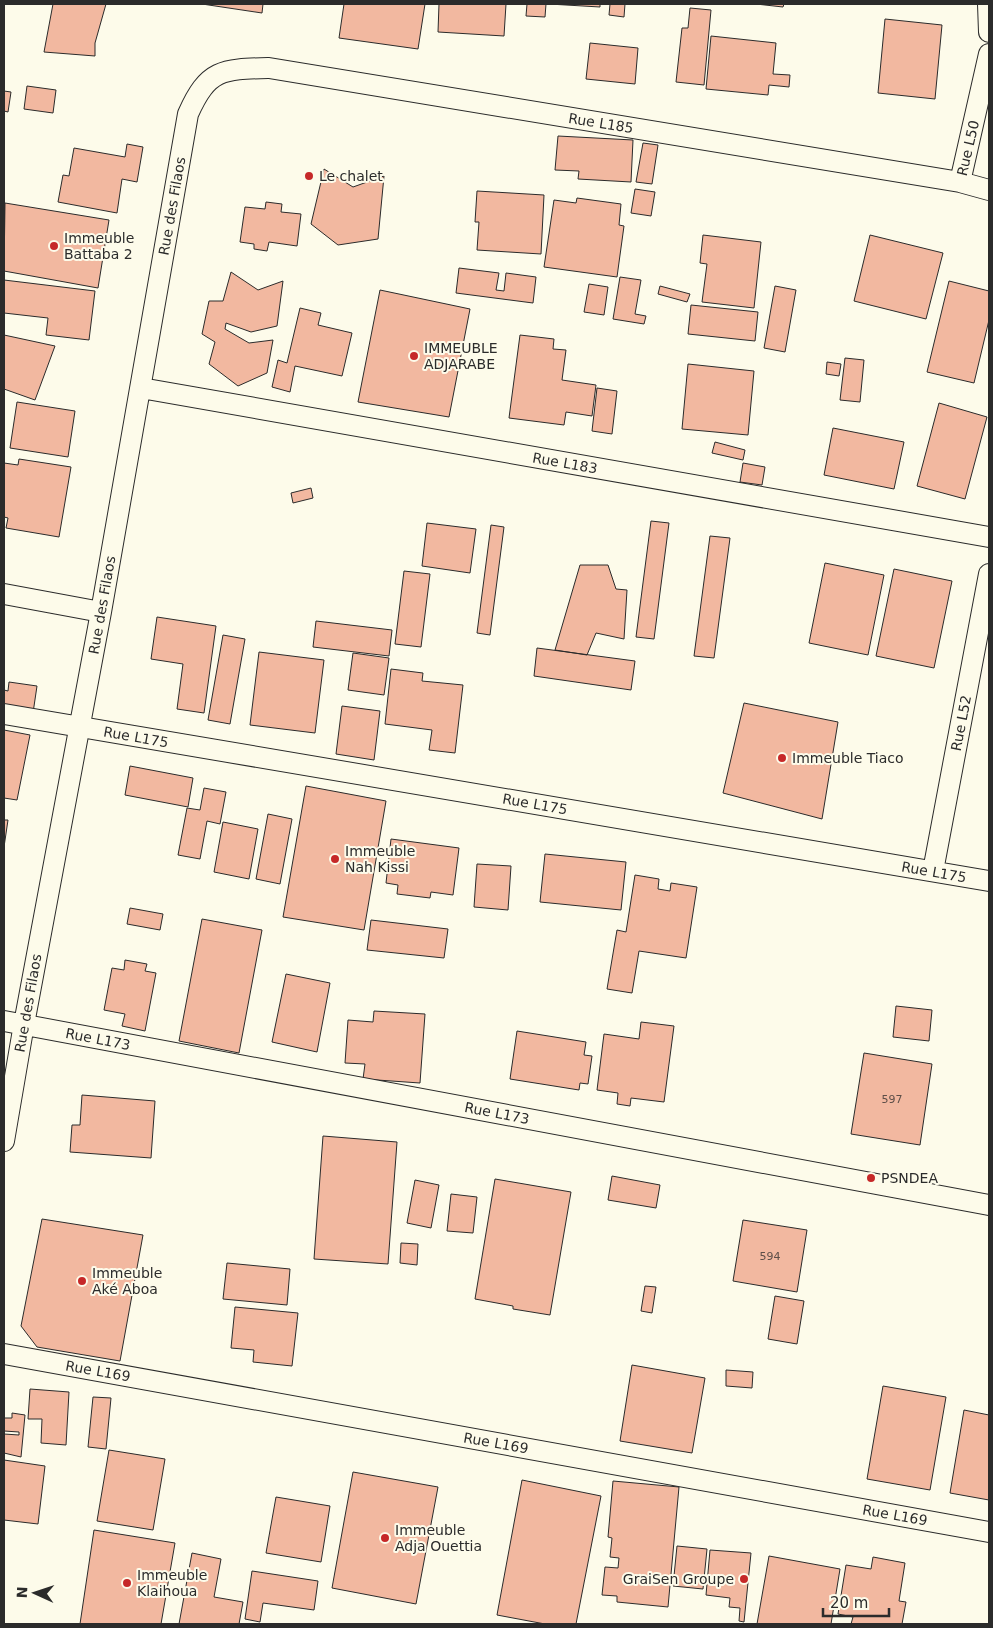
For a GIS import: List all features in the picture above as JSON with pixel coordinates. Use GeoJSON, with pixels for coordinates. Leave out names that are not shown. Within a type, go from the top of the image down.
{"type":"FeatureCollection","features":[{"type":"Feature","properties":{"kind":"street"},"geometry":{"type":"LineString","coordinates":[[988,4],[989,32]]}},
{"type":"Feature","properties":{"kind":"street","name":"Rue L50"},"geometry":{"type":"LineString","coordinates":[[960,182],[989,54]]}},
{"type":"Feature","properties":{"kind":"street","name":"Rue L185"},"geometry":{"type":"LineString","coordinates":[[213,76],[234,69],[269,68],[960,182],[989,190]]}},
{"type":"Feature","properties":{"kind":"street","name":"Rue des Filaos"},"geometry":{"type":"LineString","coordinates":[[4,1141],[101,612],[188,114],[197,94],[213,76]]}},
{"type":"Feature","properties":{"kind":"street","name":"Rue L183"},"geometry":{"type":"LineString","coordinates":[[141,388],[989,537]]}},
{"type":"Feature","properties":{"kind":"street","name":"Rue L52"},"geometry":{"type":"LineString","coordinates":[[933,871],[989,574]]}},
{"type":"Feature","properties":{"kind":"street"},"geometry":{"type":"LineString","coordinates":[[4,594],[101,612]]}},
{"type":"Feature","properties":{"kind":"street","name":"Rue L175"},"geometry":{"type":"LineString","coordinates":[[4,714],[989,881]]}},
{"type":"Feature","properties":{"kind":"street","name":"Rue L173"},"geometry":{"type":"LineString","coordinates":[[4,1021],[989,1205]]}},
{"type":"Feature","properties":{"kind":"street","name":"Rue L169"},"geometry":{"type":"LineString","coordinates":[[4,1354],[989,1532]]}},
{"type":"Feature","properties":{"kind":"building"},"geometry":{"type":"Polygon","coordinates":[[[53,4],[106,4],[95,43],[95,56],[44,52],[53,4]]]}},
{"type":"Feature","properties":{"kind":"building"},"geometry":{"type":"Polygon","coordinates":[[[202,4],[263,4],[262,13],[202,4]]]}},
{"type":"Feature","properties":{"kind":"building"},"geometry":{"type":"Polygon","coordinates":[[[344,4],[425,4],[418,49],[339,38],[344,4]]]}},
{"type":"Feature","properties":{"kind":"building"},"geometry":{"type":"Polygon","coordinates":[[[439,4],[506,4],[504,36],[438,32],[439,4]]]}},
{"type":"Feature","properties":{"kind":"building"},"geometry":{"type":"Polygon","coordinates":[[[527,4],[546,4],[545,17],[526,16],[527,4]]]}},
{"type":"Feature","properties":{"kind":"building"},"geometry":{"type":"Polygon","coordinates":[[[549,4],[600,4],[600,7],[549,4]]]}},
{"type":"Feature","properties":{"kind":"building"},"geometry":{"type":"Polygon","coordinates":[[[610,4],[625,4],[624,17],[609,15],[610,4]]]}},
{"type":"Feature","properties":{"kind":"building"},"geometry":{"type":"Polygon","coordinates":[[[756,4],[784,4],[783,7],[756,4]]]}},
{"type":"Feature","properties":{"kind":"building"},"geometry":{"type":"Polygon","coordinates":[[[690,8],[711,10],[704,85],[676,82],[682,28],[688,28],[690,8]]]}},
{"type":"Feature","properties":{"kind":"building"},"geometry":{"type":"Polygon","coordinates":[[[885,19],[942,25],[935,99],[878,93],[885,19]]]}},
{"type":"Feature","properties":{"kind":"building"},"geometry":{"type":"Polygon","coordinates":[[[711,36],[776,43],[773,74],[790,75],[789,87],[769,85],[768,95],[706,89],[711,36]]]}},
{"type":"Feature","properties":{"kind":"building"},"geometry":{"type":"Polygon","coordinates":[[[590,43],[638,48],[635,84],[586,79],[590,43]]]}},
{"type":"Feature","properties":{"kind":"building"},"geometry":{"type":"Polygon","coordinates":[[[27,86],[56,90],[53,113],[24,109],[27,86]]]}},
{"type":"Feature","properties":{"kind":"building"},"geometry":{"type":"Polygon","coordinates":[[[4,91],[11,92],[8,112],[4,111],[4,91]]]}},
{"type":"Feature","properties":{"kind":"building"},"geometry":{"type":"Polygon","coordinates":[[[558,136],[633,140],[631,182],[578,179],[579,171],[555,170],[558,136]]]}},
{"type":"Feature","properties":{"kind":"building"},"geometry":{"type":"Polygon","coordinates":[[[643,143],[658,145],[652,184],[636,182],[643,143]]]}},
{"type":"Feature","properties":{"kind":"building"},"geometry":{"type":"Polygon","coordinates":[[[127,144],[143,147],[137,182],[122,179],[117,213],[58,202],[63,175],[69,176],[74,148],[125,157],[127,144]]]}},
{"type":"Feature","properties":{"kind":"building"},"geometry":{"type":"Polygon","coordinates":[[[324,169],[353,187],[384,176],[378,239],[338,245],[311,224],[324,169]]]}},
{"type":"Feature","properties":{"kind":"building"},"geometry":{"type":"Polygon","coordinates":[[[635,189],[655,192],[651,216],[631,213],[635,189]]]}},
{"type":"Feature","properties":{"kind":"building"},"geometry":{"type":"Polygon","coordinates":[[[477,191],[544,195],[541,254],[477,250],[479,222],[475,222],[477,191]]]}},
{"type":"Feature","properties":{"kind":"building"},"geometry":{"type":"Polygon","coordinates":[[[577,198],[621,204],[619,225],[624,226],[617,277],[544,267],[554,200],[576,203],[577,198]]]}},
{"type":"Feature","properties":{"kind":"building"},"geometry":{"type":"Polygon","coordinates":[[[266,202],[282,204],[281,212],[301,214],[297,246],[269,242],[267,251],[254,249],[254,244],[240,242],[245,207],[265,209],[266,202]]]}},
{"type":"Feature","properties":{"kind":"building","name":"Immeuble Battaba 2"},"geometry":{"type":"Polygon","coordinates":[[[5,203],[109,220],[98,288],[4,271],[5,203]]]}},
{"type":"Feature","properties":{"kind":"building"},"geometry":{"type":"Polygon","coordinates":[[[703,235],[761,242],[754,308],[702,302],[707,264],[700,263],[703,235]]]}},
{"type":"Feature","properties":{"kind":"building"},"geometry":{"type":"Polygon","coordinates":[[[870,235],[943,253],[926,319],[854,301],[870,235]]]}},
{"type":"Feature","properties":{"kind":"building"},"geometry":{"type":"Polygon","coordinates":[[[459,268],[499,273],[496,290],[504,291],[506,273],[536,277],[533,303],[456,293],[459,268]]]}},
{"type":"Feature","properties":{"kind":"building"},"geometry":{"type":"Polygon","coordinates":[[[231,272],[258,290],[283,281],[277,326],[251,332],[226,323],[225,329],[249,343],[273,340],[267,373],[238,386],[209,364],[215,342],[202,334],[209,301],[223,301],[231,272]]]}},
{"type":"Feature","properties":{"kind":"building"},"geometry":{"type":"Polygon","coordinates":[[[620,277],[641,280],[635,314],[646,316],[644,324],[613,319],[620,277]]]}},
{"type":"Feature","properties":{"kind":"building"},"geometry":{"type":"Polygon","coordinates":[[[4,280],[95,291],[89,340],[46,335],[48,318],[4,313],[4,280]]]}},
{"type":"Feature","properties":{"kind":"building"},"geometry":{"type":"Polygon","coordinates":[[[949,281],[989,291],[989,320],[974,383],[927,372],[949,281]]]}},
{"type":"Feature","properties":{"kind":"building"},"geometry":{"type":"Polygon","coordinates":[[[589,284],[608,287],[604,315],[584,312],[589,284]]]}},
{"type":"Feature","properties":{"kind":"building"},"geometry":{"type":"Polygon","coordinates":[[[660,286],[690,294],[687,302],[658,294],[660,286]]]}},
{"type":"Feature","properties":{"kind":"building"},"geometry":{"type":"Polygon","coordinates":[[[775,286],[796,290],[785,352],[764,348],[775,286]]]}},
{"type":"Feature","properties":{"kind":"building","name":"IMMEUBLE ADJARABE"},"geometry":{"type":"Polygon","coordinates":[[[380,290],[470,309],[449,417],[358,402],[380,290]]]}},
{"type":"Feature","properties":{"kind":"building"},"geometry":{"type":"Polygon","coordinates":[[[691,305],[758,312],[755,341],[688,334],[691,305]]]}},
{"type":"Feature","properties":{"kind":"building"},"geometry":{"type":"Polygon","coordinates":[[[300,308],[321,313],[318,325],[352,333],[342,376],[295,366],[290,392],[272,387],[278,360],[287,363],[300,308]]]}},
{"type":"Feature","properties":{"kind":"building"},"geometry":{"type":"Polygon","coordinates":[[[4,335],[55,346],[35,400],[4,389],[4,335]]]}},
{"type":"Feature","properties":{"kind":"building"},"geometry":{"type":"Polygon","coordinates":[[[520,335],[554,339],[553,349],[566,350],[562,380],[596,385],[592,416],[566,412],[564,425],[509,418],[520,335]]]}},
{"type":"Feature","properties":{"kind":"building"},"geometry":{"type":"Polygon","coordinates":[[[845,358],[864,360],[860,402],[840,400],[845,358]]]}},
{"type":"Feature","properties":{"kind":"building"},"geometry":{"type":"Polygon","coordinates":[[[827,362],[841,364],[839,376],[826,374],[827,362]]]}},
{"type":"Feature","properties":{"kind":"building"},"geometry":{"type":"Polygon","coordinates":[[[688,364],[754,371],[748,435],[682,429],[688,364]]]}},
{"type":"Feature","properties":{"kind":"building"},"geometry":{"type":"Polygon","coordinates":[[[597,388],[617,391],[612,434],[592,431],[597,388]]]}},
{"type":"Feature","properties":{"kind":"building"},"geometry":{"type":"Polygon","coordinates":[[[17,402],[75,411],[68,457],[10,448],[17,402]]]}},
{"type":"Feature","properties":{"kind":"building"},"geometry":{"type":"Polygon","coordinates":[[[939,403],[987,417],[965,499],[917,486],[939,403]]]}},
{"type":"Feature","properties":{"kind":"building"},"geometry":{"type":"Polygon","coordinates":[[[833,428],[904,442],[894,489],[824,475],[833,428]]]}},
{"type":"Feature","properties":{"kind":"building"},"geometry":{"type":"Polygon","coordinates":[[[715,442],[745,450],[743,460],[712,453],[715,442]]]}},
{"type":"Feature","properties":{"kind":"building"},"geometry":{"type":"Polygon","coordinates":[[[19,459],[71,467],[59,537],[6,528],[8,518],[4,517],[4,463],[18,465],[19,459]]]}},
{"type":"Feature","properties":{"kind":"building"},"geometry":{"type":"Polygon","coordinates":[[[743,463],[765,467],[762,485],[740,482],[743,463]]]}},
{"type":"Feature","properties":{"kind":"building"},"geometry":{"type":"Polygon","coordinates":[[[311,488],[313,498],[293,503],[291,493],[311,488]]]}},
{"type":"Feature","properties":{"kind":"building"},"geometry":{"type":"Polygon","coordinates":[[[651,521],[669,523],[654,639],[636,637],[651,521]]]}},
{"type":"Feature","properties":{"kind":"building"},"geometry":{"type":"Polygon","coordinates":[[[427,523],[476,529],[470,573],[422,566],[427,523]]]}},
{"type":"Feature","properties":{"kind":"building"},"geometry":{"type":"Polygon","coordinates":[[[491,525],[504,527],[490,635],[477,633],[491,525]]]}},
{"type":"Feature","properties":{"kind":"building"},"geometry":{"type":"Polygon","coordinates":[[[710,536],[730,538],[714,658],[694,656],[710,536]]]}},
{"type":"Feature","properties":{"kind":"building"},"geometry":{"type":"Polygon","coordinates":[[[825,563],[884,575],[868,655],[809,643],[825,563]]]}},
{"type":"Feature","properties":{"kind":"building"},"geometry":{"type":"Polygon","coordinates":[[[580,565],[608,565],[616,589],[627,590],[624,639],[596,633],[587,655],[555,650],[580,565]]]}},
{"type":"Feature","properties":{"kind":"building"},"geometry":{"type":"Polygon","coordinates":[[[894,569],[952,581],[934,668],[876,656],[894,569]]]}},
{"type":"Feature","properties":{"kind":"building"},"geometry":{"type":"Polygon","coordinates":[[[404,571],[430,574],[421,647],[395,644],[404,571]]]}},
{"type":"Feature","properties":{"kind":"building"},"geometry":{"type":"Polygon","coordinates":[[[157,617],[216,626],[204,713],[177,709],[183,664],[151,659],[157,617]]]}},
{"type":"Feature","properties":{"kind":"building"},"geometry":{"type":"Polygon","coordinates":[[[316,621],[392,630],[389,656],[313,647],[316,621]]]}},
{"type":"Feature","properties":{"kind":"building"},"geometry":{"type":"Polygon","coordinates":[[[223,635],[245,639],[230,724],[208,720],[223,635]]]}},
{"type":"Feature","properties":{"kind":"building"},"geometry":{"type":"Polygon","coordinates":[[[537,648],[635,661],[631,690],[534,676],[537,648]]]}},
{"type":"Feature","properties":{"kind":"building"},"geometry":{"type":"Polygon","coordinates":[[[259,652],[324,660],[315,733],[250,725],[259,652]]]}},
{"type":"Feature","properties":{"kind":"building"},"geometry":{"type":"Polygon","coordinates":[[[353,653],[389,658],[384,695],[348,690],[353,653]]]}},
{"type":"Feature","properties":{"kind":"building"},"geometry":{"type":"Polygon","coordinates":[[[391,669],[423,673],[422,681],[463,685],[455,753],[429,750],[432,730],[385,724],[391,669]]]}},
{"type":"Feature","properties":{"kind":"building"},"geometry":{"type":"Polygon","coordinates":[[[9,682],[37,686],[33,713],[4,709],[4,690],[8,691],[9,682]]]}},
{"type":"Feature","properties":{"kind":"building","name":"Immeuble Tiaco"},"geometry":{"type":"Polygon","coordinates":[[[744,703],[838,722],[822,819],[723,793],[744,703]]]}},
{"type":"Feature","properties":{"kind":"building"},"geometry":{"type":"Polygon","coordinates":[[[342,706],[380,711],[374,760],[336,754],[342,706]]]}},
{"type":"Feature","properties":{"kind":"building"},"geometry":{"type":"Polygon","coordinates":[[[4,730],[30,735],[17,800],[4,798],[4,730]]]}},
{"type":"Feature","properties":{"kind":"building"},"geometry":{"type":"Polygon","coordinates":[[[130,766],[193,778],[188,807],[125,795],[130,766]]]}},
{"type":"Feature","properties":{"kind":"building","name":"Immeuble Nah Kissi"},"geometry":{"type":"Polygon","coordinates":[[[306,786],[386,801],[364,930],[283,917],[306,786]]]}},
{"type":"Feature","properties":{"kind":"building"},"geometry":{"type":"Polygon","coordinates":[[[204,788],[226,792],[220,824],[207,821],[200,859],[178,855],[187,808],[200,810],[204,788]]]}},
{"type":"Feature","properties":{"kind":"building"},"geometry":{"type":"Polygon","coordinates":[[[268,814],[292,819],[280,884],[256,879],[268,814]]]}},
{"type":"Feature","properties":{"kind":"building"},"geometry":{"type":"Polygon","coordinates":[[[4,820],[8,820],[4,847],[4,820]]]}},
{"type":"Feature","properties":{"kind":"building"},"geometry":{"type":"Polygon","coordinates":[[[223,822],[258,829],[249,879],[214,872],[223,822]]]}},
{"type":"Feature","properties":{"kind":"building"},"geometry":{"type":"Polygon","coordinates":[[[391,839],[459,848],[453,895],[431,892],[430,898],[397,894],[398,885],[386,883],[391,839]]]}},
{"type":"Feature","properties":{"kind":"building"},"geometry":{"type":"Polygon","coordinates":[[[545,854],[626,862],[621,910],[540,902],[545,854]]]}},
{"type":"Feature","properties":{"kind":"building"},"geometry":{"type":"Polygon","coordinates":[[[477,864],[511,866],[508,910],[474,907],[477,864]]]}},
{"type":"Feature","properties":{"kind":"building"},"geometry":{"type":"Polygon","coordinates":[[[635,875],[659,879],[658,889],[670,891],[671,883],[697,887],[686,958],[639,951],[632,993],[607,989],[617,930],[626,932],[635,875]]]}},
{"type":"Feature","properties":{"kind":"building"},"geometry":{"type":"Polygon","coordinates":[[[130,908],[163,914],[160,930],[127,924],[130,908]]]}},
{"type":"Feature","properties":{"kind":"building"},"geometry":{"type":"Polygon","coordinates":[[[202,919],[262,930],[239,1053],[179,1041],[202,919]]]}},
{"type":"Feature","properties":{"kind":"building"},"geometry":{"type":"Polygon","coordinates":[[[371,920],[448,929],[444,958],[367,950],[371,920]]]}},
{"type":"Feature","properties":{"kind":"building"},"geometry":{"type":"Polygon","coordinates":[[[125,960],[147,964],[145,971],[156,973],[145,1031],[122,1026],[125,1014],[104,1010],[112,968],[124,970],[125,960]]]}},
{"type":"Feature","properties":{"kind":"building"},"geometry":{"type":"Polygon","coordinates":[[[286,974],[330,983],[317,1052],[272,1042],[286,974]]]}},
{"type":"Feature","properties":{"kind":"building"},"geometry":{"type":"Polygon","coordinates":[[[896,1006],[932,1010],[929,1041],[893,1037],[896,1006]]]}},
{"type":"Feature","properties":{"kind":"building"},"geometry":{"type":"Polygon","coordinates":[[[374,1011],[425,1014],[420,1083],[363,1079],[365,1064],[345,1063],[348,1020],[373,1022],[374,1011]]]}},
{"type":"Feature","properties":{"kind":"building"},"geometry":{"type":"Polygon","coordinates":[[[641,1022],[674,1026],[664,1102],[631,1098],[630,1106],[617,1104],[618,1093],[597,1090],[604,1034],[639,1039],[641,1022]]]}},
{"type":"Feature","properties":{"kind":"building"},"geometry":{"type":"Polygon","coordinates":[[[517,1031],[586,1042],[584,1055],[592,1056],[588,1084],[580,1083],[579,1090],[510,1079],[517,1031]]]}},
{"type":"Feature","properties":{"kind":"building"},"geometry":{"type":"Polygon","coordinates":[[[864,1053],[932,1064],[920,1145],[851,1134],[864,1053]]]}},
{"type":"Feature","properties":{"kind":"building"},"geometry":{"type":"Polygon","coordinates":[[[82,1095],[155,1101],[151,1158],[70,1152],[72,1125],[80,1125],[82,1095]]]}},
{"type":"Feature","properties":{"kind":"building"},"geometry":{"type":"Polygon","coordinates":[[[323,1136],[397,1142],[388,1264],[314,1259],[323,1136]]]}},
{"type":"Feature","properties":{"kind":"building"},"geometry":{"type":"Polygon","coordinates":[[[612,1176],[660,1185],[656,1208],[608,1200],[612,1176]]]}},
{"type":"Feature","properties":{"kind":"building"},"geometry":{"type":"Polygon","coordinates":[[[495,1179],[571,1192],[550,1315],[513,1309],[513,1306],[475,1299],[495,1179]]]}},
{"type":"Feature","properties":{"kind":"building"},"geometry":{"type":"Polygon","coordinates":[[[415,1180],[439,1185],[431,1228],[407,1223],[415,1180]]]}},
{"type":"Feature","properties":{"kind":"building"},"geometry":{"type":"Polygon","coordinates":[[[451,1194],[477,1197],[473,1233],[447,1231],[451,1194]]]}},
{"type":"Feature","properties":{"kind":"building","name":"Immeuble Aké Aboa"},"geometry":{"type":"Polygon","coordinates":[[[42,1219],[143,1235],[120,1361],[37,1347],[21,1326],[42,1219]]]}},
{"type":"Feature","properties":{"kind":"building"},"geometry":{"type":"Polygon","coordinates":[[[743,1220],[807,1230],[797,1292],[733,1281],[743,1220]]]}},
{"type":"Feature","properties":{"kind":"building"},"geometry":{"type":"Polygon","coordinates":[[[401,1243],[418,1244],[417,1265],[400,1263],[401,1243]]]}},
{"type":"Feature","properties":{"kind":"building"},"geometry":{"type":"Polygon","coordinates":[[[227,1263],[290,1269],[287,1305],[223,1299],[227,1263]]]}},
{"type":"Feature","properties":{"kind":"building"},"geometry":{"type":"Polygon","coordinates":[[[645,1286],[656,1287],[652,1313],[641,1311],[645,1286]]]}},
{"type":"Feature","properties":{"kind":"building"},"geometry":{"type":"Polygon","coordinates":[[[775,1296],[804,1301],[797,1344],[768,1339],[775,1296]]]}},
{"type":"Feature","properties":{"kind":"building"},"geometry":{"type":"Polygon","coordinates":[[[235,1307],[298,1313],[292,1366],[253,1362],[254,1350],[231,1348],[235,1307]]]}},
{"type":"Feature","properties":{"kind":"building"},"geometry":{"type":"Polygon","coordinates":[[[632,1365],[705,1378],[692,1453],[620,1441],[632,1365]]]}},
{"type":"Feature","properties":{"kind":"building"},"geometry":{"type":"Polygon","coordinates":[[[726,1370],[753,1372],[752,1388],[726,1386],[726,1370]]]}},
{"type":"Feature","properties":{"kind":"building"},"geometry":{"type":"Polygon","coordinates":[[[883,1386],[946,1397],[930,1490],[867,1479],[883,1386]]]}},
{"type":"Feature","properties":{"kind":"building"},"geometry":{"type":"Polygon","coordinates":[[[30,1389],[69,1392],[66,1445],[41,1443],[42,1419],[28,1419],[30,1389]]]}},
{"type":"Feature","properties":{"kind":"building"},"geometry":{"type":"Polygon","coordinates":[[[93,1397],[111,1398],[106,1449],[88,1447],[93,1397]]]}},
{"type":"Feature","properties":{"kind":"building"},"geometry":{"type":"Polygon","coordinates":[[[964,1410],[989,1415],[989,1500],[950,1493],[964,1410]]]}},
{"type":"Feature","properties":{"kind":"building"},"geometry":{"type":"Polygon","coordinates":[[[12,1413],[25,1415],[21,1457],[4,1453],[4,1434],[19,1435],[19,1432],[4,1431],[4,1418],[12,1418],[12,1413]]]}},
{"type":"Feature","properties":{"kind":"building"},"geometry":{"type":"Polygon","coordinates":[[[109,1450],[165,1459],[153,1530],[97,1521],[109,1450]]]}},
{"type":"Feature","properties":{"kind":"building"},"geometry":{"type":"Polygon","coordinates":[[[4,1460],[45,1466],[38,1524],[4,1520],[4,1460]]]}},
{"type":"Feature","properties":{"kind":"building","name":"Immeuble Adja Ouettia"},"geometry":{"type":"Polygon","coordinates":[[[353,1472],[438,1487],[416,1604],[332,1588],[353,1472]]]}},
{"type":"Feature","properties":{"kind":"building"},"geometry":{"type":"Polygon","coordinates":[[[522,1480],[601,1496],[576,1624],[545,1624],[497,1615],[522,1480]]]}},
{"type":"Feature","properties":{"kind":"building"},"geometry":{"type":"Polygon","coordinates":[[[613,1481],[679,1487],[668,1607],[617,1602],[617,1596],[602,1595],[605,1567],[618,1568],[619,1558],[610,1557],[612,1538],[608,1537],[613,1481]]]}},
{"type":"Feature","properties":{"kind":"building"},"geometry":{"type":"Polygon","coordinates":[[[276,1497],[330,1506],[321,1562],[266,1553],[276,1497]]]}},
{"type":"Feature","properties":{"kind":"building","name":"Immeuble Klaihoua"},"geometry":{"type":"Polygon","coordinates":[[[94,1530],[175,1543],[161,1624],[80,1624],[94,1530]]]}},
{"type":"Feature","properties":{"kind":"building"},"geometry":{"type":"Polygon","coordinates":[[[677,1546],[707,1549],[703,1589],[673,1586],[677,1546]]]}},
{"type":"Feature","properties":{"kind":"building"},"geometry":{"type":"Polygon","coordinates":[[[710,1550],[751,1553],[744,1622],[739,1621],[740,1608],[729,1607],[730,1598],[706,1595],[710,1550]]]}},
{"type":"Feature","properties":{"kind":"building"},"geometry":{"type":"Polygon","coordinates":[[[192,1553],[221,1559],[214,1597],[243,1602],[239,1624],[179,1624],[192,1553]]]}},
{"type":"Feature","properties":{"kind":"building"},"geometry":{"type":"Polygon","coordinates":[[[769,1556],[840,1569],[831,1624],[757,1624],[769,1556]]]}},
{"type":"Feature","properties":{"kind":"building"},"geometry":{"type":"Polygon","coordinates":[[[873,1557],[905,1563],[899,1601],[906,1602],[902,1624],[851,1624],[853,1617],[838,1614],[846,1565],[871,1569],[873,1557]]]}},
{"type":"Feature","properties":{"kind":"building"},"geometry":{"type":"Polygon","coordinates":[[[252,1571],[318,1581],[314,1610],[263,1603],[260,1622],[245,1619],[252,1571]]]}},
{"type":"Feature","properties":{"kind":"place","name":"Le chalet"},"geometry":{"type":"Point","coordinates":[309,176]}},
{"type":"Feature","properties":{"kind":"place","name":"Immeuble Battaba 2"},"geometry":{"type":"Point","coordinates":[54,246]}},
{"type":"Feature","properties":{"kind":"place","name":"IMMEUBLE ADJARABE"},"geometry":{"type":"Point","coordinates":[414,356]}},
{"type":"Feature","properties":{"kind":"place","name":"Immeuble Tiaco"},"geometry":{"type":"Point","coordinates":[782,758]}},
{"type":"Feature","properties":{"kind":"place","name":"Immeuble Nah Kissi"},"geometry":{"type":"Point","coordinates":[335,859]}},
{"type":"Feature","properties":{"kind":"place","name":"PSNDEA"},"geometry":{"type":"Point","coordinates":[871,1178]}},
{"type":"Feature","properties":{"kind":"place","name":"Immeuble Aké Aboa"},"geometry":{"type":"Point","coordinates":[82,1281]}},
{"type":"Feature","properties":{"kind":"place","name":"Immeuble Adja Ouettia"},"geometry":{"type":"Point","coordinates":[385,1538]}},
{"type":"Feature","properties":{"kind":"place","name":"GraiSen Groupe"},"geometry":{"type":"Point","coordinates":[744,1579]}},
{"type":"Feature","properties":{"kind":"place","name":"Immeuble Klaihoua"},"geometry":{"type":"Point","coordinates":[127,1583]}}]}
